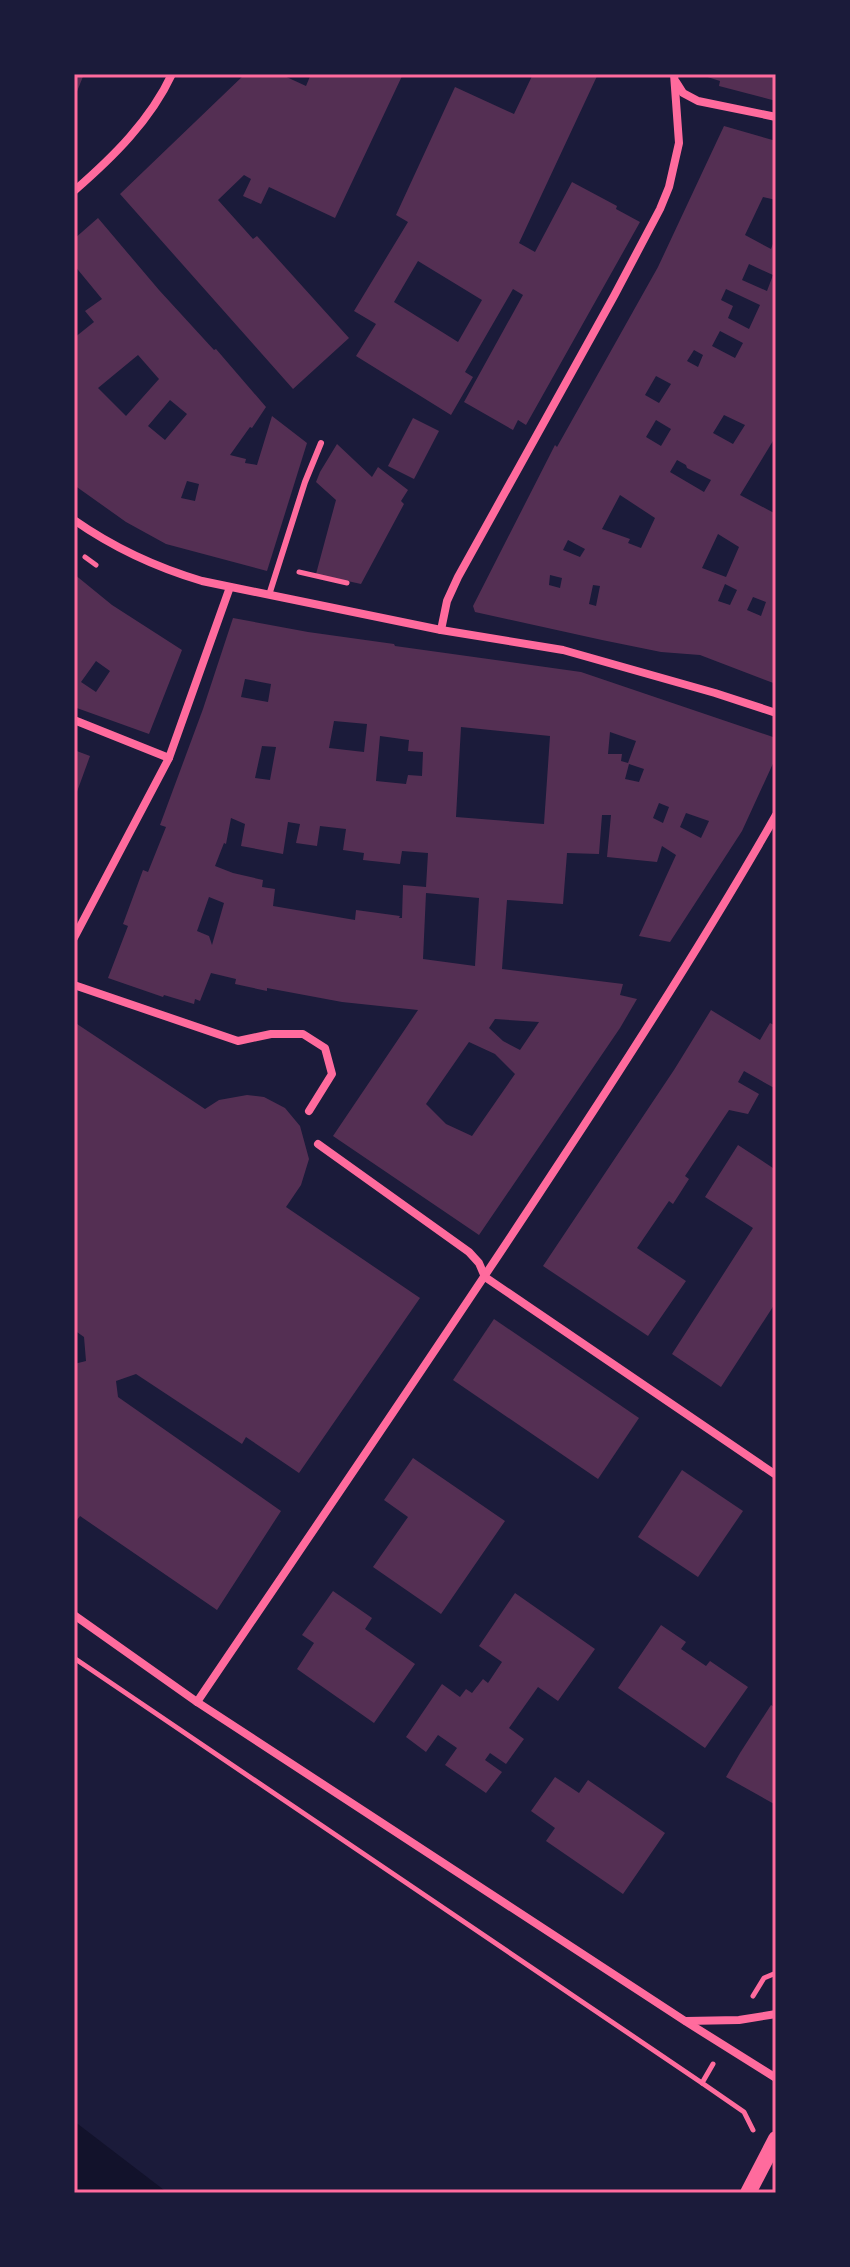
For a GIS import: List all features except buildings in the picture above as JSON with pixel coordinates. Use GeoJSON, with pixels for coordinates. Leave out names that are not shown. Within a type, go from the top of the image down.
{"type":"FeatureCollection","features":[{"type":"Feature","properties":{"kind":"main road"},"geometry":{"type":"LineString","coordinates":[[748,2193],[775,2140]]}},
{"type":"Feature","properties":{"kind":"street"},"geometry":{"type":"LineString","coordinates":[[74,191],[148,115],[172,74]]}},
{"type":"Feature","properties":{"kind":"street"},"geometry":{"type":"LineString","coordinates":[[674,76],[683,93],[698,101],[776,117]]}},
{"type":"Feature","properties":{"kind":"street"},"geometry":{"type":"LineString","coordinates":[[441,630],[447,601],[458,577],[665,198],[679,143],[674,76]]}},
{"type":"Feature","properties":{"kind":"street"},"geometry":{"type":"LineString","coordinates":[[74,520],[112,545],[178,574],[441,630],[563,650],[776,713]]}},
{"type":"Feature","properties":{"kind":"street"},"geometry":{"type":"LineString","coordinates":[[74,938],[169,758],[230,587]]}},
{"type":"Feature","properties":{"kind":"street"},"geometry":{"type":"LineString","coordinates":[[74,720],[169,758]]}},
{"type":"Feature","properties":{"kind":"street"},"geometry":{"type":"LineString","coordinates":[[197,1702],[485,1277],[692,958],[776,815]]}},
{"type":"Feature","properties":{"kind":"street"},"geometry":{"type":"LineString","coordinates":[[74,985],[238,1041],[271,1034],[303,1034],[325,1048],[332,1074],[309,1111]]}},
{"type":"Feature","properties":{"kind":"street"},"geometry":{"type":"LineString","coordinates":[[318,1144],[469,1252],[479,1263],[485,1277],[776,1475]]}},
{"type":"Feature","properties":{"kind":"street"},"geometry":{"type":"LineString","coordinates":[[74,1615],[197,1702],[776,2078]]}},
{"type":"Feature","properties":{"kind":"street"},"geometry":{"type":"LineString","coordinates":[[685,2021],[739,2020],[776,2014]]}},
{"type":"Feature","properties":{"kind":"lane"},"geometry":{"type":"LineString","coordinates":[[269,595],[321,443]]}},
{"type":"Feature","properties":{"kind":"path"},"geometry":{"type":"LineString","coordinates":[[292,571],[347,583]]}},
{"type":"Feature","properties":{"kind":"path"},"geometry":{"type":"LineString","coordinates":[[74,1658],[702,2083]]}},
{"type":"Feature","properties":{"kind":"path"},"geometry":{"type":"LineString","coordinates":[[764,1978],[770,1985]]}},
{"type":"Feature","properties":{"kind":"path"},"geometry":{"type":"LineString","coordinates":[[744,2112],[753,2130]]}},
{"type":"Feature","properties":{"kind":"shaded area"},"geometry":{"type":"Polygon","coordinates":[[[74,2121],[168,2193],[74,2193],[74,2121]]]}}]}
